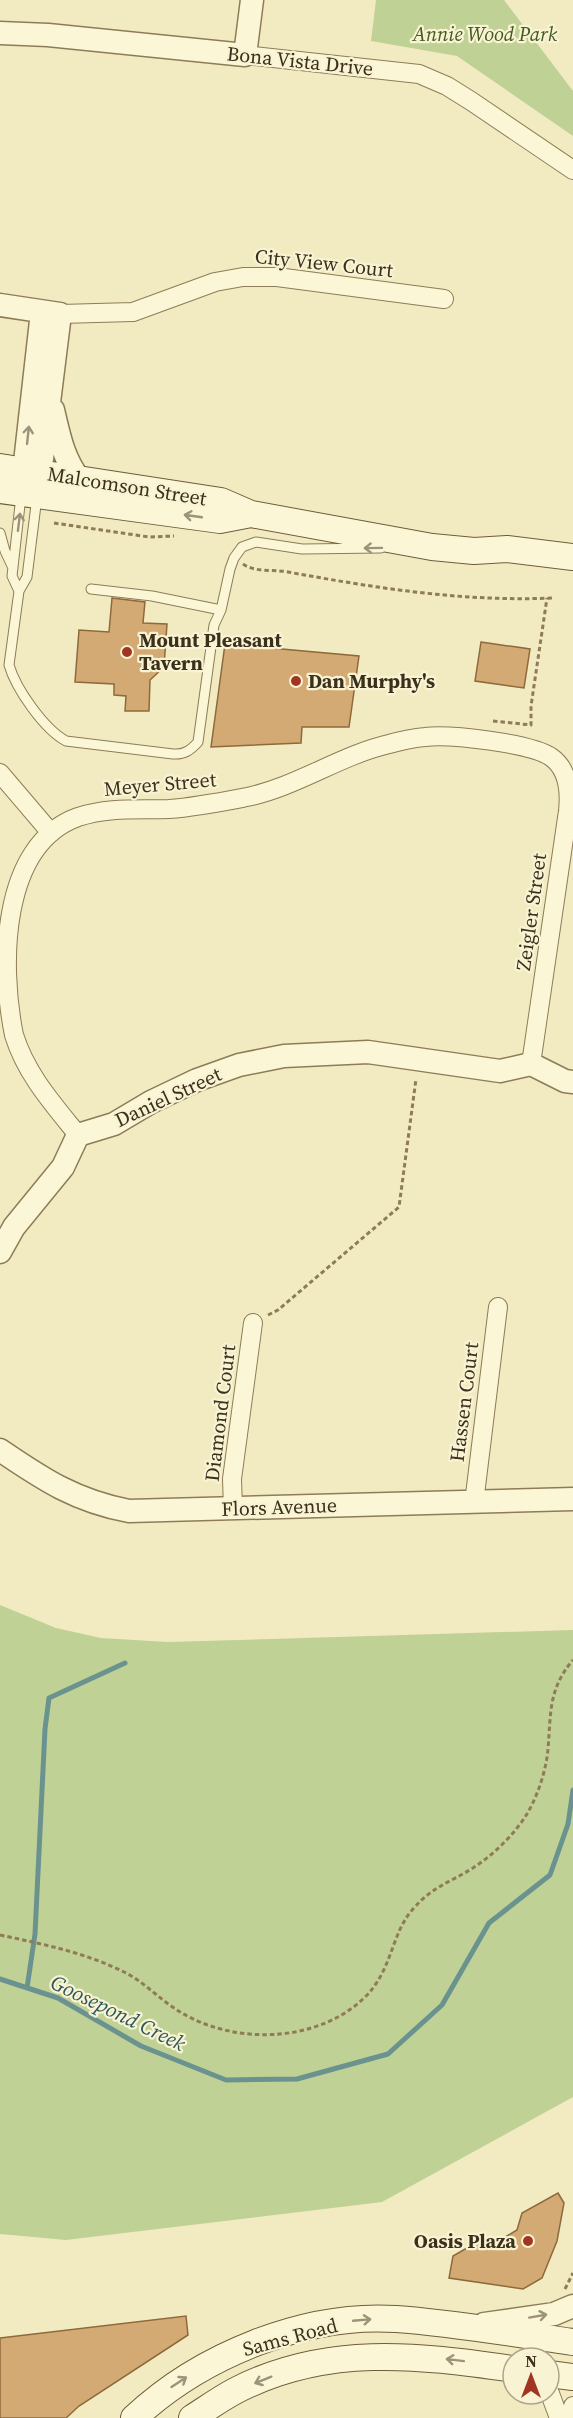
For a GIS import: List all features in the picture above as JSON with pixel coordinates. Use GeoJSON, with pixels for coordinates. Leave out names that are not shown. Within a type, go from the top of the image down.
{"type":"FeatureCollection","features":[{"type":"Feature","properties":{"kind":"main road","name":"Malcomson Street"},"geometry":{"type":"LineString","coordinates":[[20,481],[79,479],[221,501],[251,514],[432,548],[474,551],[507,549],[573,557]]}},
{"type":"Feature","properties":{"kind":"main road","name":"Malcomson Street"},"geometry":{"type":"LineString","coordinates":[[20,481],[220,520],[251,514]]}},
{"type":"Feature","properties":{"kind":"main road","name":"Malcomson Street"},"geometry":{"type":"LineString","coordinates":[[474,551],[509,562],[573,572]]}},
{"type":"Feature","properties":{"kind":"main road","name":"Sams Road"},"geometry":{"type":"LineString","coordinates":[[134,2418],[167,2390],[190,2375],[248,2346],[319,2325],[396,2319],[573,2342]]}},
{"type":"Feature","properties":{"kind":"main road","name":"Sams Road"},"geometry":{"type":"LineString","coordinates":[[192,2418],[235,2391],[290,2369],[350,2358],[395,2355],[501,2367]]}},
{"type":"Feature","properties":{"kind":"street"},"geometry":{"type":"LineString","coordinates":[[245,55],[252,0]]}},
{"type":"Feature","properties":{"kind":"street","name":"Bona Vista Drive"},"geometry":{"type":"LineString","coordinates":[[0,33],[48,35],[419,74],[471,100],[573,170]]}},
{"type":"Feature","properties":{"kind":"street","name":"City View Court"},"geometry":{"type":"LineString","coordinates":[[51,313],[133,312],[215,282],[243,277],[277,277],[444,299]]}},
{"type":"Feature","properties":{"kind":"street"},"geometry":{"type":"LineString","coordinates":[[0,305],[51,313]]}},
{"type":"Feature","properties":{"kind":"street"},"geometry":{"type":"LineString","coordinates":[[51,313],[50,397],[64,453],[79,479]]}},
{"type":"Feature","properties":{"kind":"street"},"geometry":{"type":"LineString","coordinates":[[20,481],[51,313]]}},
{"type":"Feature","properties":{"kind":"street"},"geometry":{"type":"LineString","coordinates":[[20,481],[50,397]]}},
{"type":"Feature","properties":{"kind":"street","name":"Meyer Street"},"geometry":{"type":"LineString","coordinates":[[78,1135],[38,1085],[25,1063],[14,1036],[3,974],[3,912],[24,864],[51,833],[76,818],[111,809],[170,809],[206,806],[266,793],[387,744],[426,736],[462,738],[517,746],[545,754],[561,767]]}},
{"type":"Feature","properties":{"kind":"street","name":"Zeigler Street"},"geometry":{"type":"LineString","coordinates":[[531,1064],[569,800],[568,788],[561,767]]}},
{"type":"Feature","properties":{"kind":"street"},"geometry":{"type":"LineString","coordinates":[[0,772],[51,833]]}},
{"type":"Feature","properties":{"kind":"street","name":"Daniel Street"},"geometry":{"type":"LineString","coordinates":[[78,1135],[114,1124],[188,1084],[239,1065],[284,1056],[326,1052],[368,1052],[500,1071],[531,1064]]}},
{"type":"Feature","properties":{"kind":"street"},"geometry":{"type":"LineString","coordinates":[[531,1064],[565,1081],[573,1082]]}},
{"type":"Feature","properties":{"kind":"street"},"geometry":{"type":"LineString","coordinates":[[0,1252],[14,1227],[63,1167],[78,1135]]}},
{"type":"Feature","properties":{"kind":"street","name":"Hassen Court"},"geometry":{"type":"LineString","coordinates":[[474,1503],[498,1307]]}},
{"type":"Feature","properties":{"kind":"street","name":"Diamond Court"},"geometry":{"type":"LineString","coordinates":[[233,1508],[232,1479],[253,1323]]}},
{"type":"Feature","properties":{"kind":"street","name":"Flors Avenue"},"geometry":{"type":"LineString","coordinates":[[0,1450],[68,1493],[100,1506],[129,1511],[573,1499]]}},
{"type":"Feature","properties":{"kind":"street"},"geometry":{"type":"LineString","coordinates":[[396,2319],[476,2325],[554,2314],[573,2306]]}},
{"type":"Feature","properties":{"kind":"street"},"geometry":{"type":"LineString","coordinates":[[571,2418],[573,2406]]}},
{"type":"Feature","properties":{"kind":"lane"},"geometry":{"type":"LineString","coordinates":[[18,591],[12,576],[20,481]]}},
{"type":"Feature","properties":{"kind":"lane"},"geometry":{"type":"LineString","coordinates":[[20,481],[27,577],[18,591],[9,665],[12,676],[31,705],[55,735],[66,741],[179,755],[192,750],[198,742],[214,625],[221,610],[234,558],[242,548],[256,542],[302,549],[432,548]]}},
{"type":"Feature","properties":{"kind":"lane"},"geometry":{"type":"LineString","coordinates":[[0,533],[4,551],[13,568]]}},
{"type":"Feature","properties":{"kind":"lane"},"geometry":{"type":"LineString","coordinates":[[91,589],[152,596],[221,610]]}},
{"type":"Feature","properties":{"kind":"path"},"geometry":{"type":"LineString","coordinates":[[54,523],[149,537],[179,536]]}},
{"type":"Feature","properties":{"kind":"path"},"geometry":{"type":"LineString","coordinates":[[242,563],[253,569],[275,569],[430,594],[500,599],[553,598]]}},
{"type":"Feature","properties":{"kind":"path"},"geometry":{"type":"LineString","coordinates":[[493,721],[531,725],[531,706],[547,598]]}},
{"type":"Feature","properties":{"kind":"path"},"geometry":{"type":"LineString","coordinates":[[253,1323],[278,1310],[399,1207],[419,1058]]}},
{"type":"Feature","properties":{"kind":"path"},"geometry":{"type":"LineString","coordinates":[[0,1935],[50,1945],[124,1971],[177,2010],[224,2030],[249,2034],[280,2034],[309,2028],[350,2010],[375,1987],[386,1968],[400,1930],[411,1911],[427,1894],[444,1882],[472,1868],[494,1852],[526,1815],[543,1774],[548,1752],[551,1702],[556,1686],[573,1660]]}},
{"type":"Feature","properties":{"kind":"green space","name":"Annie Wood Park"},"geometry":{"type":"Polygon","coordinates":[[[376,0],[504,0],[573,91],[573,136],[457,56],[371,41],[376,0]]]}},
{"type":"Feature","properties":{"kind":"green space"},"geometry":{"type":"Polygon","coordinates":[[[0,1605],[56,1628],[101,1638],[168,1642],[573,1630],[573,2097],[382,2202],[66,2240],[0,2234],[0,1605]]]}},
{"type":"Feature","properties":{"kind":"building"},"geometry":{"type":"Polygon","coordinates":[[[112,598],[145,602],[143,623],[167,624],[164,667],[150,680],[149,711],[125,711],[126,696],[114,695],[114,684],[75,682],[79,630],[109,632],[112,598]]]}},
{"type":"Feature","properties":{"kind":"building"},"geometry":{"type":"Polygon","coordinates":[[[481,642],[530,649],[524,688],[475,681],[481,642]]]}},
{"type":"Feature","properties":{"kind":"building"},"geometry":{"type":"Polygon","coordinates":[[[225,644],[359,656],[349,727],[302,727],[301,743],[211,747],[225,644]]]}},
{"type":"Feature","properties":{"kind":"building","name":"Oasis Plaza"},"geometry":{"type":"Polygon","coordinates":[[[558,2193],[564,2203],[557,2241],[542,2278],[523,2289],[449,2278],[453,2256],[484,2238],[497,2242],[517,2230],[522,2213],[558,2193]]]}},
{"type":"Feature","properties":{"kind":"building"},"geometry":{"type":"Polygon","coordinates":[[[186,2316],[188,2335],[79,2406],[66,2418],[0,2418],[0,2338],[186,2316]]]}},
{"type":"Feature","properties":{"kind":"waterway"},"geometry":{"type":"LineString","coordinates":[[27,1988],[35,1934],[45,1729],[49,1698],[125,1663]]}},
{"type":"Feature","properties":{"kind":"waterway","name":"Goosepond Creek"},"geometry":{"type":"LineString","coordinates":[[0,1979],[58,1998],[141,2046],[226,2080],[297,2079],[388,2054],[442,2005],[489,1923],[550,1875],[568,1824],[573,1790]]}},
{"type":"Feature","properties":{"kind":"place","name":"Mount Pleasant Tavern"},"geometry":{"type":"Point","coordinates":[127,652]}},
{"type":"Feature","properties":{"kind":"place","name":"Dan Murphy's"},"geometry":{"type":"Point","coordinates":[296,681]}},
{"type":"Feature","properties":{"kind":"place","name":"Oasis Plaza"},"geometry":{"type":"Point","coordinates":[528,2241]}}]}
